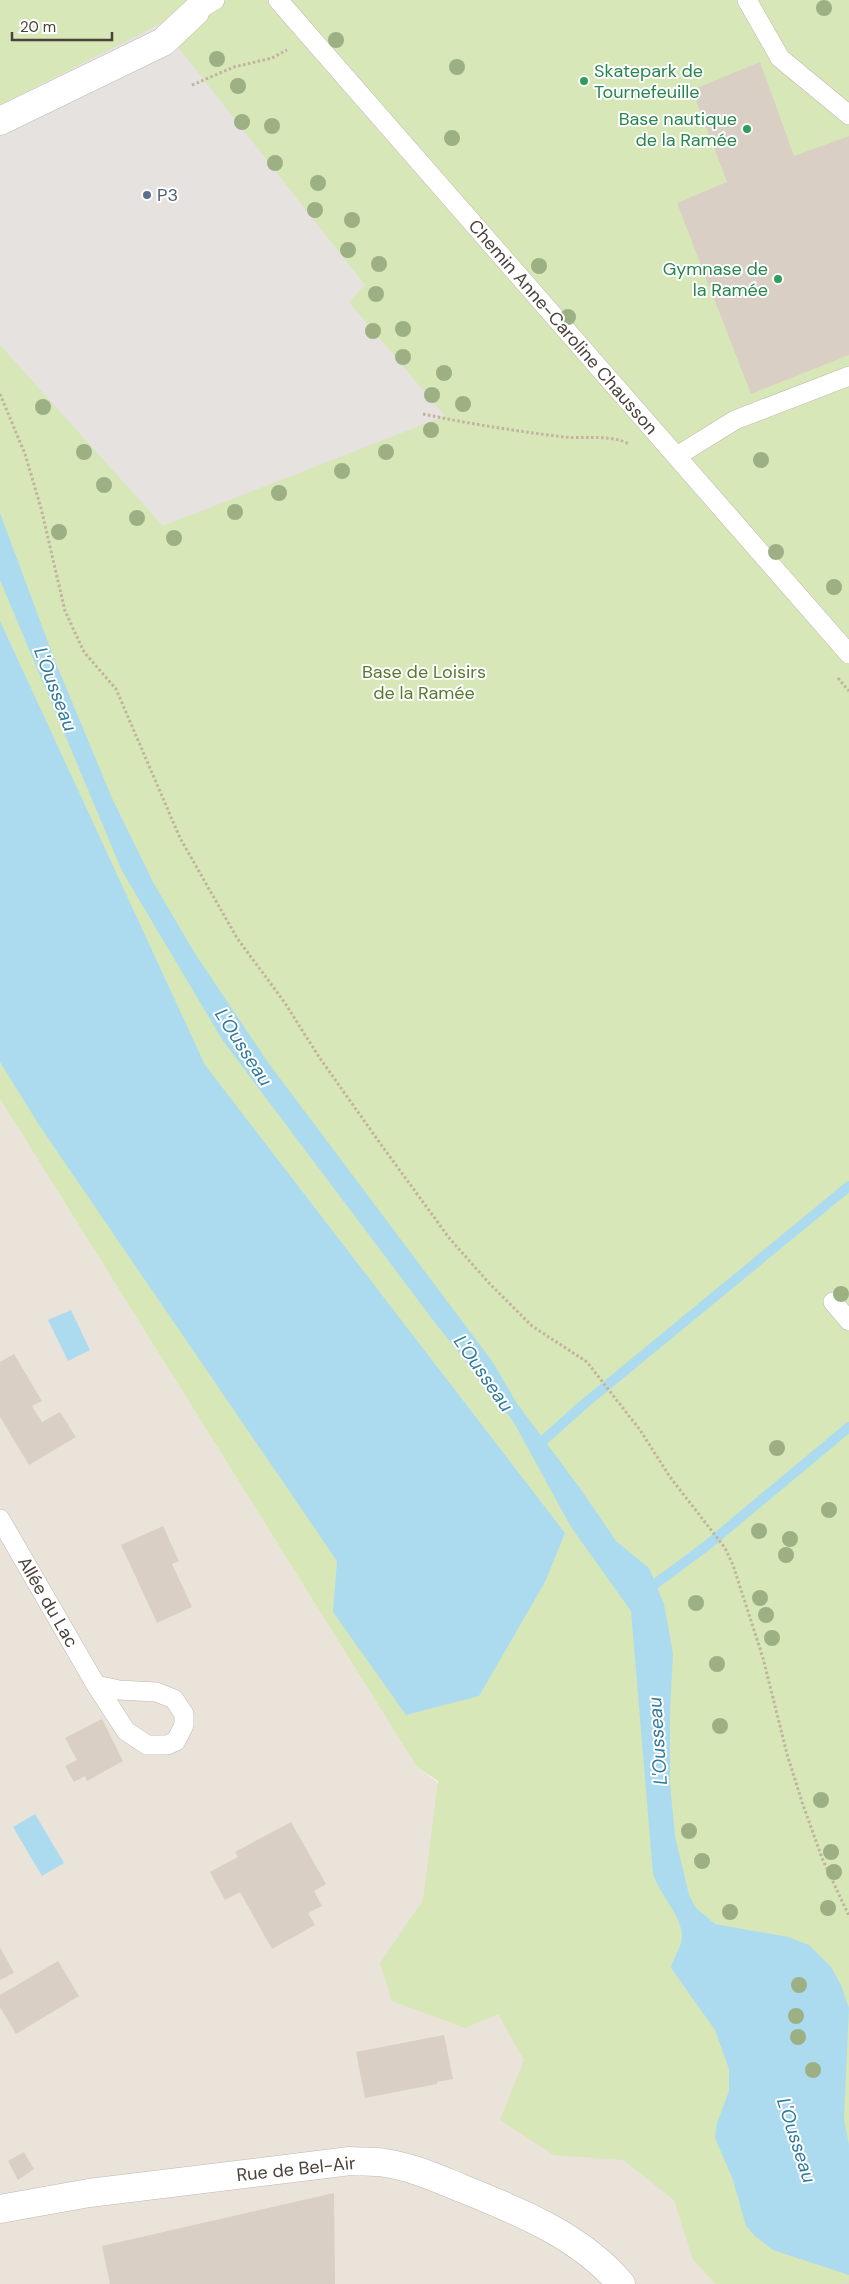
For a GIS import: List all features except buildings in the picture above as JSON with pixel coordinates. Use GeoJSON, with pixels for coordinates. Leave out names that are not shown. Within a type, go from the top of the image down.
{"type":"FeatureCollection","features":[{"type":"Feature","properties":{"kind":"street"},"geometry":{"type":"LineString","coordinates":[[0,121],[163,42],[205,6]]}},
{"type":"Feature","properties":{"kind":"street","name":"Rue de Bel-Air"},"geometry":{"type":"LineString","coordinates":[[0,2209],[89,2193],[340,2162],[384,2163],[417,2170],[554,2230],[591,2255],[621,2284]]}},
{"type":"Feature","properties":{"kind":"lane","name":"Chemin Anne-Caroline Chausson"},"geometry":{"type":"LineString","coordinates":[[278,0],[849,654]]}},
{"type":"Feature","properties":{"kind":"lane"},"geometry":{"type":"LineString","coordinates":[[747,0],[780,58],[849,115]]}},
{"type":"Feature","properties":{"kind":"lane"},"geometry":{"type":"LineString","coordinates":[[677,456],[735,420],[849,376]]}},
{"type":"Feature","properties":{"kind":"lane"},"geometry":{"type":"LineString","coordinates":[[833,1302],[849,1321]]}},
{"type":"Feature","properties":{"kind":"lane","name":"Allée du Lac"},"geometry":{"type":"LineString","coordinates":[[0,1519],[96,1685],[126,1731],[147,1745],[157,1746],[176,1741],[184,1725],[184,1714],[174,1699],[156,1692],[119,1690],[96,1685]]}},
{"type":"Feature","properties":{"kind":"path"},"geometry":{"type":"LineString","coordinates":[[0,394],[25,454],[42,508],[64,611],[84,652],[116,689],[180,838],[237,938],[285,1003],[319,1057],[450,1239],[489,1283],[532,1326],[587,1362],[640,1430],[670,1478],[724,1548],[736,1574],[763,1658],[787,1754],[802,1802],[822,1858],[849,1916]]}},
{"type":"Feature","properties":{"kind":"path"},"geometry":{"type":"LineString","coordinates":[[423,414],[488,428],[573,438],[620,439],[649,455],[664,442]]}},
{"type":"Feature","properties":{"kind":"shaded area","name":"P3"},"geometry":{"type":"Polygon","coordinates":[[[160,24],[365,285],[349,302],[445,416],[163,526],[0,345],[0,105],[160,24]]]}},
{"type":"Feature","properties":{"kind":"shaded area"},"geometry":{"type":"Polygon","coordinates":[[[0,1099],[417,1767],[437,1782],[753,2284],[0,2284],[0,1099]]]}},
{"type":"Feature","properties":{"kind":"green space","name":"Base de Loisirs de la Ramée"},"geometry":{"type":"Polygon","coordinates":[[[0,0],[849,0],[849,2284],[716,2284],[693,2260],[674,2200],[623,2160],[554,2155],[500,2120],[524,2060],[498,2014],[465,2028],[392,2001],[380,1963],[423,1900],[438,1781],[417,1767],[0,1099],[0,0]]]}},
{"type":"Feature","properties":{"kind":"water","name":"L'Ousseau"},"geometry":{"type":"Polygon","coordinates":[[[0,513],[55,661],[112,798],[153,882],[194,952],[267,1061],[492,1361],[516,1402],[582,1491],[616,1541],[649,1568],[664,1604],[673,1654],[670,1712],[670,1783],[675,1836],[689,1895],[696,1908],[715,1924],[788,1937],[809,1945],[831,1967],[841,1985],[849,2008],[844,2119],[849,2145],[849,2275],[773,2250],[755,2236],[746,2226],[733,2180],[715,2138],[717,2123],[729,2091],[729,2069],[715,2030],[671,1968],[679,1949],[682,1931],[653,1874],[631,1611],[571,1527],[513,1421],[436,1324],[223,1041],[122,871],[0,580],[0,513]]]}},
{"type":"Feature","properties":{"kind":"water"},"geometry":{"type":"Polygon","coordinates":[[[0,621],[205,1065],[565,1533],[545,1582],[479,1696],[406,1715],[333,1612],[337,1561],[39,1125],[0,1062],[0,621]]]}},
{"type":"Feature","properties":{"kind":"water"},"geometry":{"type":"Polygon","coordinates":[[[71,1310],[90,1350],[68,1361],[48,1320],[71,1310]]]}},
{"type":"Feature","properties":{"kind":"water"},"geometry":{"type":"Polygon","coordinates":[[[35,1814],[64,1863],[42,1876],[13,1827],[35,1814]]]}},
{"type":"Feature","properties":{"kind":"waterway"},"geometry":{"type":"LineString","coordinates":[[536,1447],[583,1405],[849,1186]]}},
{"type":"Feature","properties":{"kind":"waterway"},"geometry":{"type":"LineString","coordinates":[[647,1590],[705,1547],[849,1427]]}},
{"type":"Feature","properties":{"kind":"place","name":"Skatepark de Tournefeuille"},"geometry":{"type":"Point","coordinates":[584,81]}},
{"type":"Feature","properties":{"kind":"place","name":"Base nautique de la Ramée"},"geometry":{"type":"Point","coordinates":[747,129]}},
{"type":"Feature","properties":{"kind":"place","name":"P3"},"geometry":{"type":"Point","coordinates":[147,195]}},
{"type":"Feature","properties":{"kind":"place","name":"Gymnase de la Ramée"},"geometry":{"type":"Point","coordinates":[778,279]}}]}
